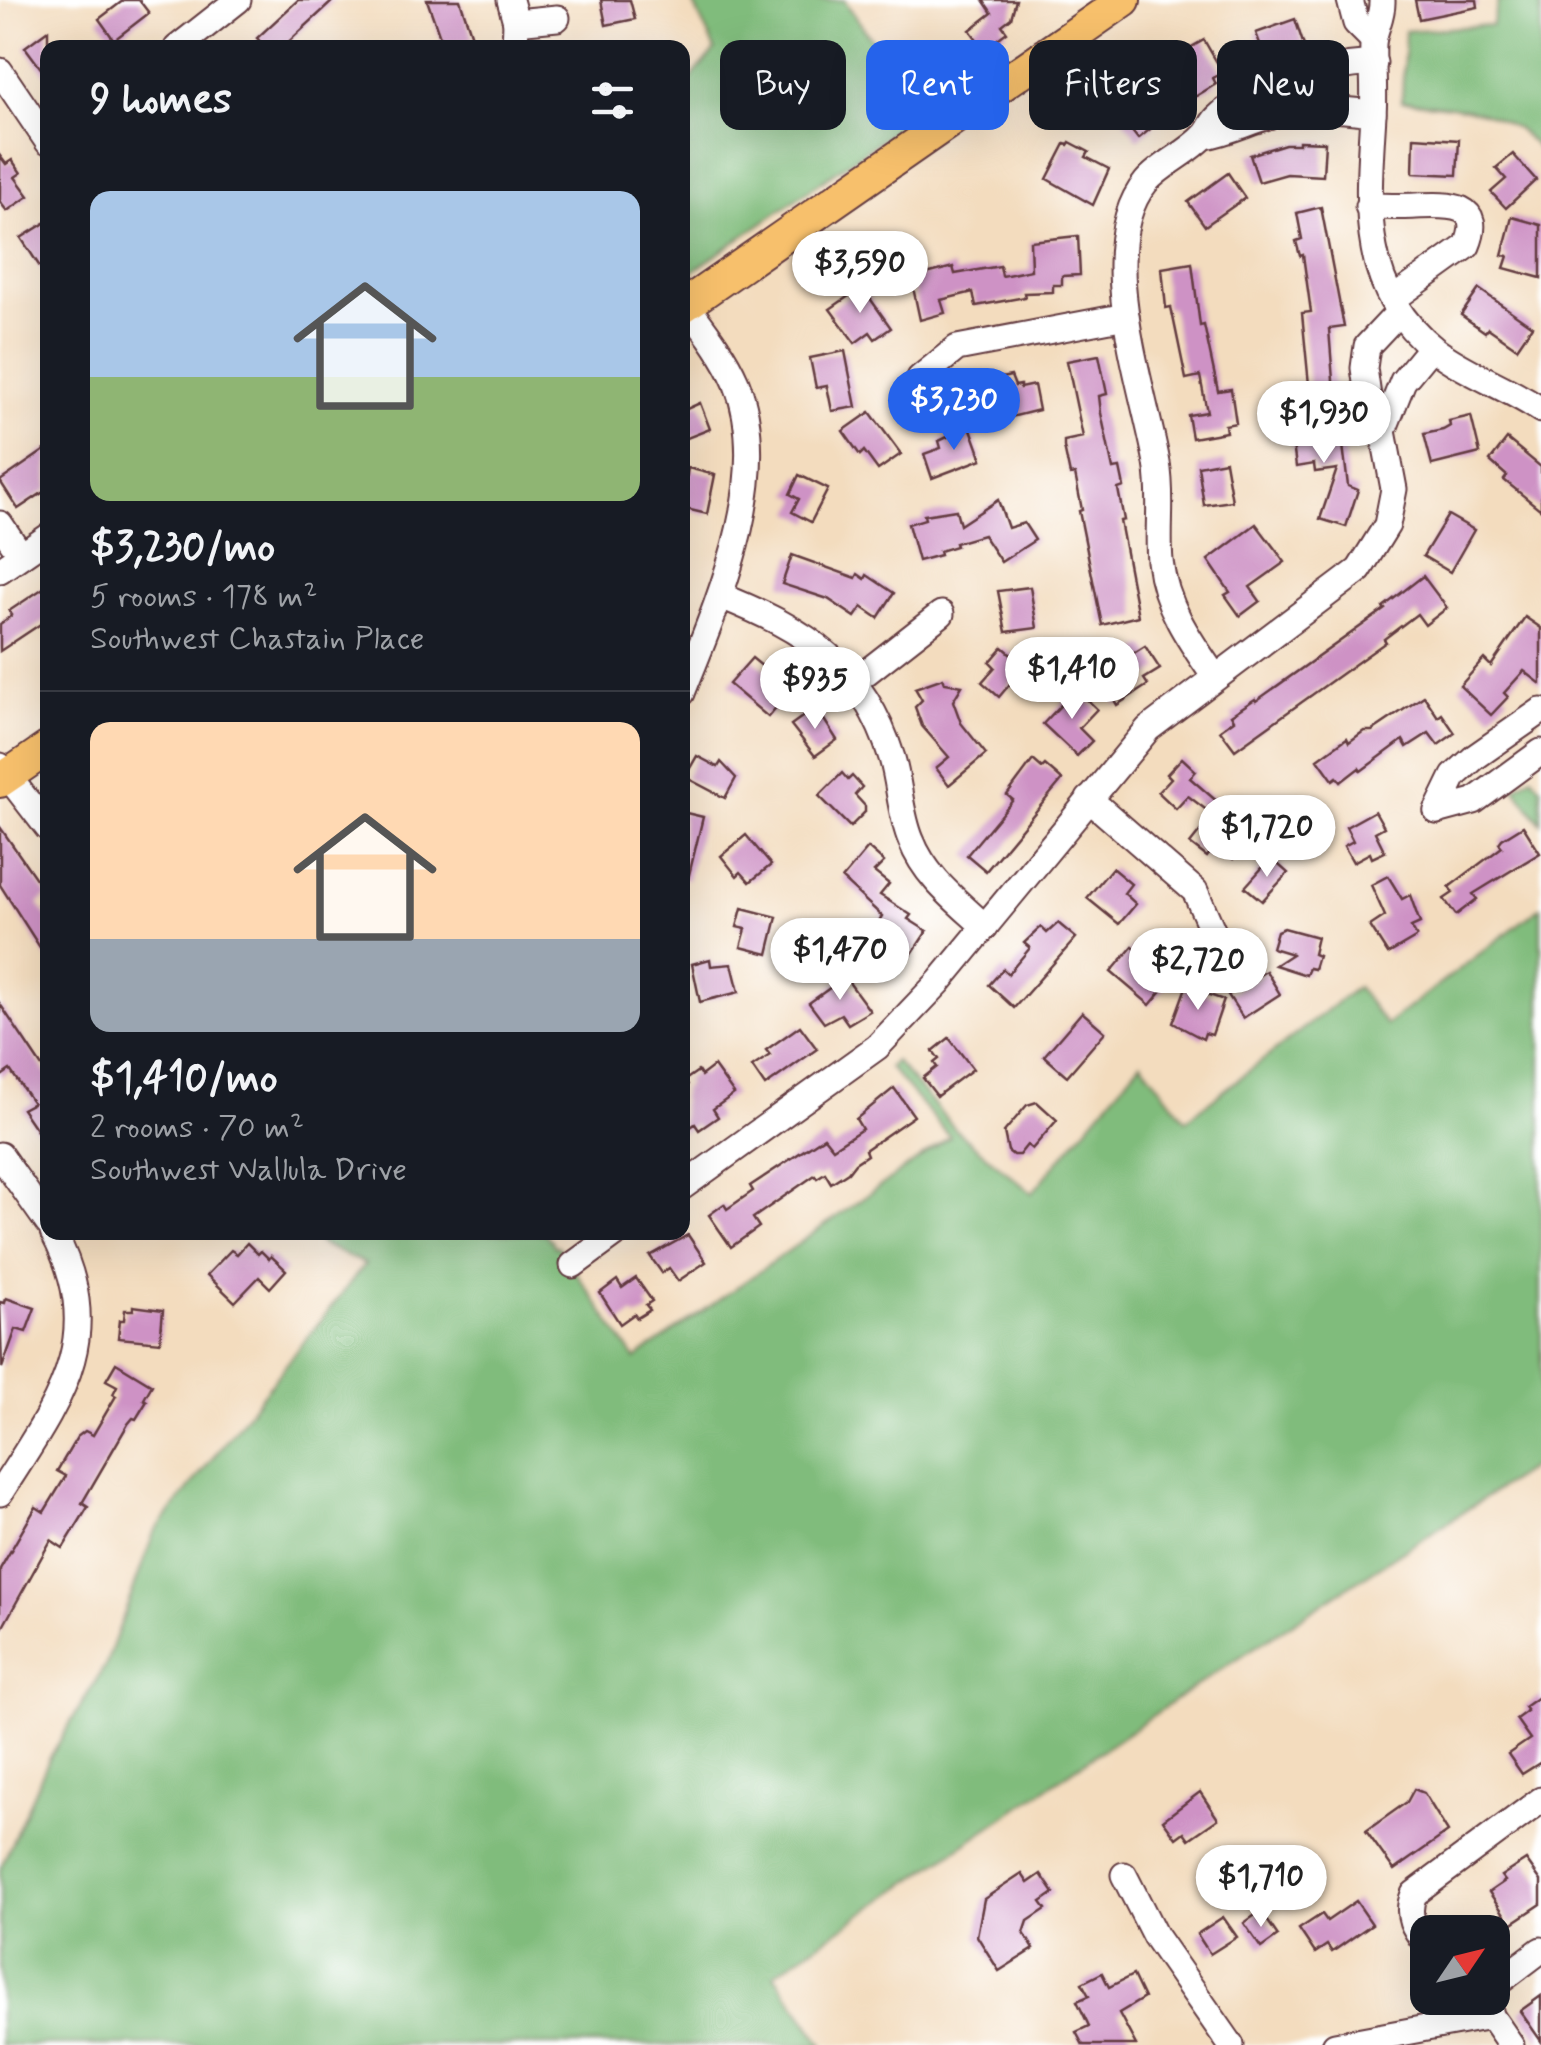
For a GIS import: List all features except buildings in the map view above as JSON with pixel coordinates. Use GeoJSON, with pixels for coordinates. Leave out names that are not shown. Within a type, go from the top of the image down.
{"type":"FeatureCollection","features":[{"type":"Feature","properties":{"kind":"main road"},"geometry":{"type":"LineString","coordinates":[[690,302],[1124,0]]}},
{"type":"Feature","properties":{"kind":"main road"},"geometry":{"type":"LineString","coordinates":[[2,775],[40,753]]}},
{"type":"Feature","properties":{"kind":"street"},"geometry":{"type":"LineString","coordinates":[[187,40],[238,0]]}},
{"type":"Feature","properties":{"kind":"street"},"geometry":{"type":"LineString","coordinates":[[1350,0],[1356,23],[1373,51]]}},
{"type":"Feature","properties":{"kind":"street"},"geometry":{"type":"LineString","coordinates":[[1382,0],[1383,14],[1373,51],[1368,206],[1378,266],[1396,306],[1432,347],[1464,370],[1541,410]]}},
{"type":"Feature","properties":{"kind":"street"},"geometry":{"type":"LineString","coordinates":[[514,23],[557,18]]}},
{"type":"Feature","properties":{"kind":"street"},"geometry":{"type":"LineString","coordinates":[[1215,676],[1181,628],[1166,592],[1160,561],[1162,492],[1126,316],[1120,254],[1125,227],[1143,185],[1205,136],[1216,118],[1254,95],[1373,51]]}},
{"type":"Feature","properties":{"kind":"street"},"geometry":{"type":"LineString","coordinates":[[0,71],[40,130]]}},
{"type":"Feature","properties":{"kind":"street"},"geometry":{"type":"LineString","coordinates":[[1205,136],[1298,110],[1324,108],[1373,113]]}},
{"type":"Feature","properties":{"kind":"street"},"geometry":{"type":"LineString","coordinates":[[690,1181],[868,1055],[906,1018],[985,927],[1148,729],[1347,582],[1368,559],[1392,508],[1392,470],[1383,431],[1370,411],[1364,368],[1368,346],[1396,306],[1467,246],[1472,236],[1466,213],[1456,206],[1368,206]]}},
{"type":"Feature","properties":{"kind":"street"},"geometry":{"type":"LineString","coordinates":[[690,314],[728,364],[749,432],[748,482],[721,596],[690,673]]}},
{"type":"Feature","properties":{"kind":"street"},"geometry":{"type":"LineString","coordinates":[[920,378],[957,348],[1126,316]]}},
{"type":"Feature","properties":{"kind":"street"},"geometry":{"type":"LineString","coordinates":[[1383,431],[1402,380],[1432,347]]}},
{"type":"Feature","properties":{"kind":"street"},"geometry":{"type":"LineString","coordinates":[[0,524],[10,562],[40,543]]}},
{"type":"Feature","properties":{"kind":"street"},"geometry":{"type":"LineString","coordinates":[[721,596],[789,625],[854,682],[886,738],[911,841],[940,886],[985,927]]}},
{"type":"Feature","properties":{"kind":"street"},"geometry":{"type":"LineString","coordinates":[[854,682],[941,614]]}},
{"type":"Feature","properties":{"kind":"street"},"geometry":{"type":"LineString","coordinates":[[1541,711],[1454,776],[1437,810],[1474,800],[1541,752]]}},
{"type":"Feature","properties":{"kind":"street"},"geometry":{"type":"LineString","coordinates":[[2,775],[40,819]]}},
{"type":"Feature","properties":{"kind":"street"},"geometry":{"type":"LineString","coordinates":[[1089,799],[1196,891],[1214,934]]}},
{"type":"Feature","properties":{"kind":"street"},"geometry":{"type":"LineString","coordinates":[[0,1155],[40,1212]]}},
{"type":"Feature","properties":{"kind":"street"},"geometry":{"type":"LineString","coordinates":[[0,1493],[61,1396],[76,1342],[71,1276],[56,1240]]}},
{"type":"Feature","properties":{"kind":"street"},"geometry":{"type":"LineString","coordinates":[[573,1264],[607,1240]]}},
{"type":"Feature","properties":{"kind":"street"},"geometry":{"type":"LineString","coordinates":[[1410,1915],[1414,1894],[1541,1800]]}},
{"type":"Feature","properties":{"kind":"street"},"geometry":{"type":"LineString","coordinates":[[1124,1875],[1155,1936],[1231,2045]]}},
{"type":"Feature","properties":{"kind":"street"},"geometry":{"type":"LineString","coordinates":[[1510,1973],[1541,1950]]}},
{"type":"Feature","properties":{"kind":"street"},"geometry":{"type":"LineString","coordinates":[[1335,2045],[1457,2015]]}},
{"type":"Feature","properties":{"kind":"street"},"geometry":{"type":"LineString","coordinates":[[1494,2015],[1511,2045]]}},
{"type":"Feature","properties":{"kind":"green space"},"geometry":{"type":"Polygon","coordinates":[[[692,0],[844,0],[872,40],[866,40],[866,130],[895,130],[690,273],[690,80],[715,50],[692,0]]]}},
{"type":"Feature","properties":{"kind":"green space"},"geometry":{"type":"Polygon","coordinates":[[[1499,0],[1541,0],[1541,153],[1512,126],[1496,118],[1460,108],[1402,101],[1405,31],[1492,25],[1499,0]]]}},
{"type":"Feature","properties":{"kind":"green space"},"geometry":{"type":"Polygon","coordinates":[[[1532,776],[1541,787],[1541,823],[1515,788],[1532,776]]]}},
{"type":"Feature","properties":{"kind":"green space"},"geometry":{"type":"Polygon","coordinates":[[[1541,907],[1541,1474],[1534,1466],[1212,1675],[774,1974],[823,2045],[0,2045],[0,1869],[49,1759],[106,1664],[154,1533],[365,1264],[318,1240],[550,1240],[558,1246],[635,1359],[950,1137],[889,1067],[895,1061],[958,1132],[1032,1193],[1141,1062],[1186,1120],[1357,987],[1386,1025],[1541,907]]]}}]}
